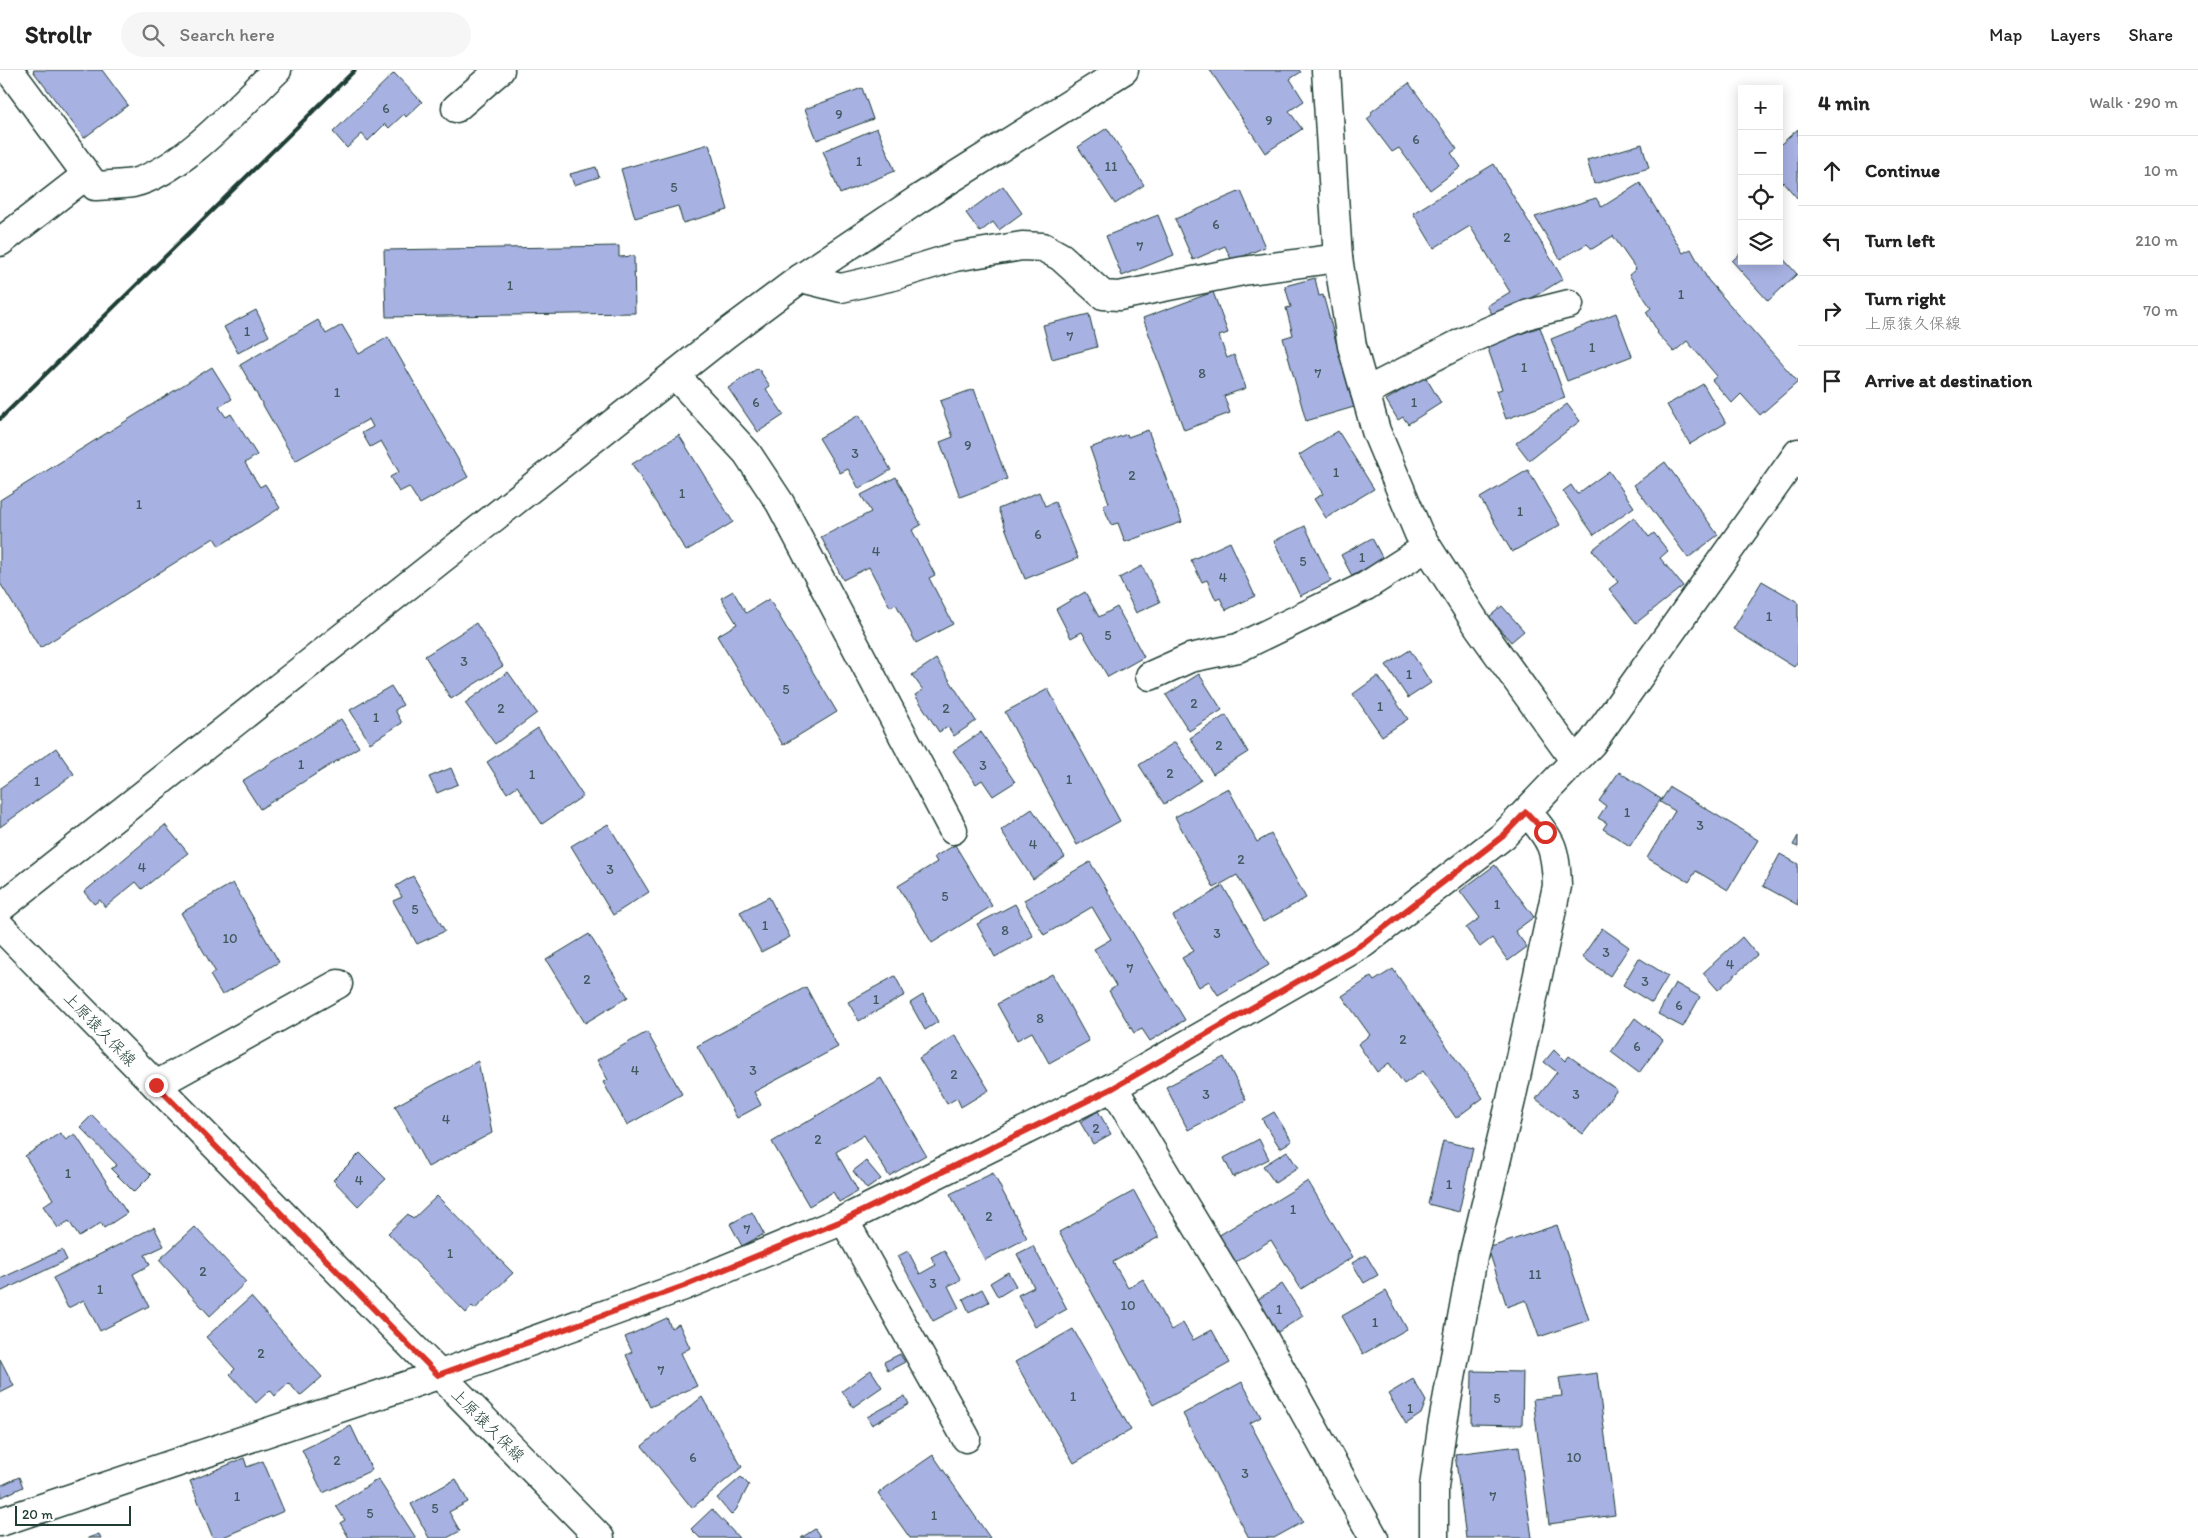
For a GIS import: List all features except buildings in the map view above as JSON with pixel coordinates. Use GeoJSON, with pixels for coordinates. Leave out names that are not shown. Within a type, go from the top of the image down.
{"type":"FeatureCollection","features":[{"type":"Feature","properties":{"kind":"street"},"geometry":{"type":"LineString","coordinates":[[9,70],[85,176],[95,186],[133,183],[157,174],[187,154],[277,70]]}},
{"type":"Feature","properties":{"kind":"street"},"geometry":{"type":"LineString","coordinates":[[456,108],[500,70]]}},
{"type":"Feature","properties":{"kind":"street"},"geometry":{"type":"LineString","coordinates":[[0,908],[675,374],[802,278],[920,198],[1124,70]]}},
{"type":"Feature","properties":{"kind":"street"},"geometry":{"type":"LineString","coordinates":[[1326,70],[1338,258],[1352,346],[1376,431],[1419,534],[1478,626],[1576,761]]}},
{"type":"Feature","properties":{"kind":"street"},"geometry":{"type":"LineString","coordinates":[[0,242],[85,176]]}},
{"type":"Feature","properties":{"kind":"street"},"geometry":{"type":"LineString","coordinates":[[802,278],[841,288],[894,276],[955,257],[1022,246],[1044,247],[1061,257],[1102,295],[1119,296],[1243,271],[1338,258]]}},
{"type":"Feature","properties":{"kind":"street"},"geometry":{"type":"LineString","coordinates":[[1365,392],[1463,342],[1529,314],[1569,304]]}},
{"type":"Feature","properties":{"kind":"street"},"geometry":{"type":"LineString","coordinates":[[675,374],[747,453],[780,502],[953,830]]}},
{"type":"Feature","properties":{"kind":"street"},"geometry":{"type":"LineString","coordinates":[[0,1522],[438,1375],[684,1286],[844,1220],[1113,1088],[1364,943],[1503,836],[1592,743],[1798,453]]}},
{"type":"Feature","properties":{"kind":"street"},"geometry":{"type":"LineString","coordinates":[[1150,676],[1190,658],[1238,648],[1366,586],[1428,548]]}},
{"type":"Feature","properties":{"kind":"street"},"geometry":{"type":"LineString","coordinates":[[1434,1538],[1434,1487],[1442,1428],[1473,1257],[1511,1100],[1556,886],[1556,858],[1545,832],[1526,812]]}},
{"type":"Feature","properties":{"kind":"street","name":"上原猿久保線"},"geometry":{"type":"LineString","coordinates":[[0,926],[438,1375],[600,1538]]}},
{"type":"Feature","properties":{"kind":"street"},"geometry":{"type":"LineString","coordinates":[[156,1085],[338,984]]}},
{"type":"Feature","properties":{"kind":"street"},"geometry":{"type":"LineString","coordinates":[[1113,1088],[1257,1326],[1374,1538]]}},
{"type":"Feature","properties":{"kind":"street"},"geometry":{"type":"LineString","coordinates":[[844,1220],[966,1438]]}},
{"type":"Feature","properties":{"kind":"railway"},"geometry":{"type":"LineString","coordinates":[[0,419],[355,70]]}},
{"type":"Feature","properties":{"kind":"route"},"geometry":{"type":"LineString","coordinates":[[156,1085],[438,1375],[684,1286],[844,1220],[1113,1088],[1364,943],[1503,836],[1526,812],[1545,832]]}}]}
